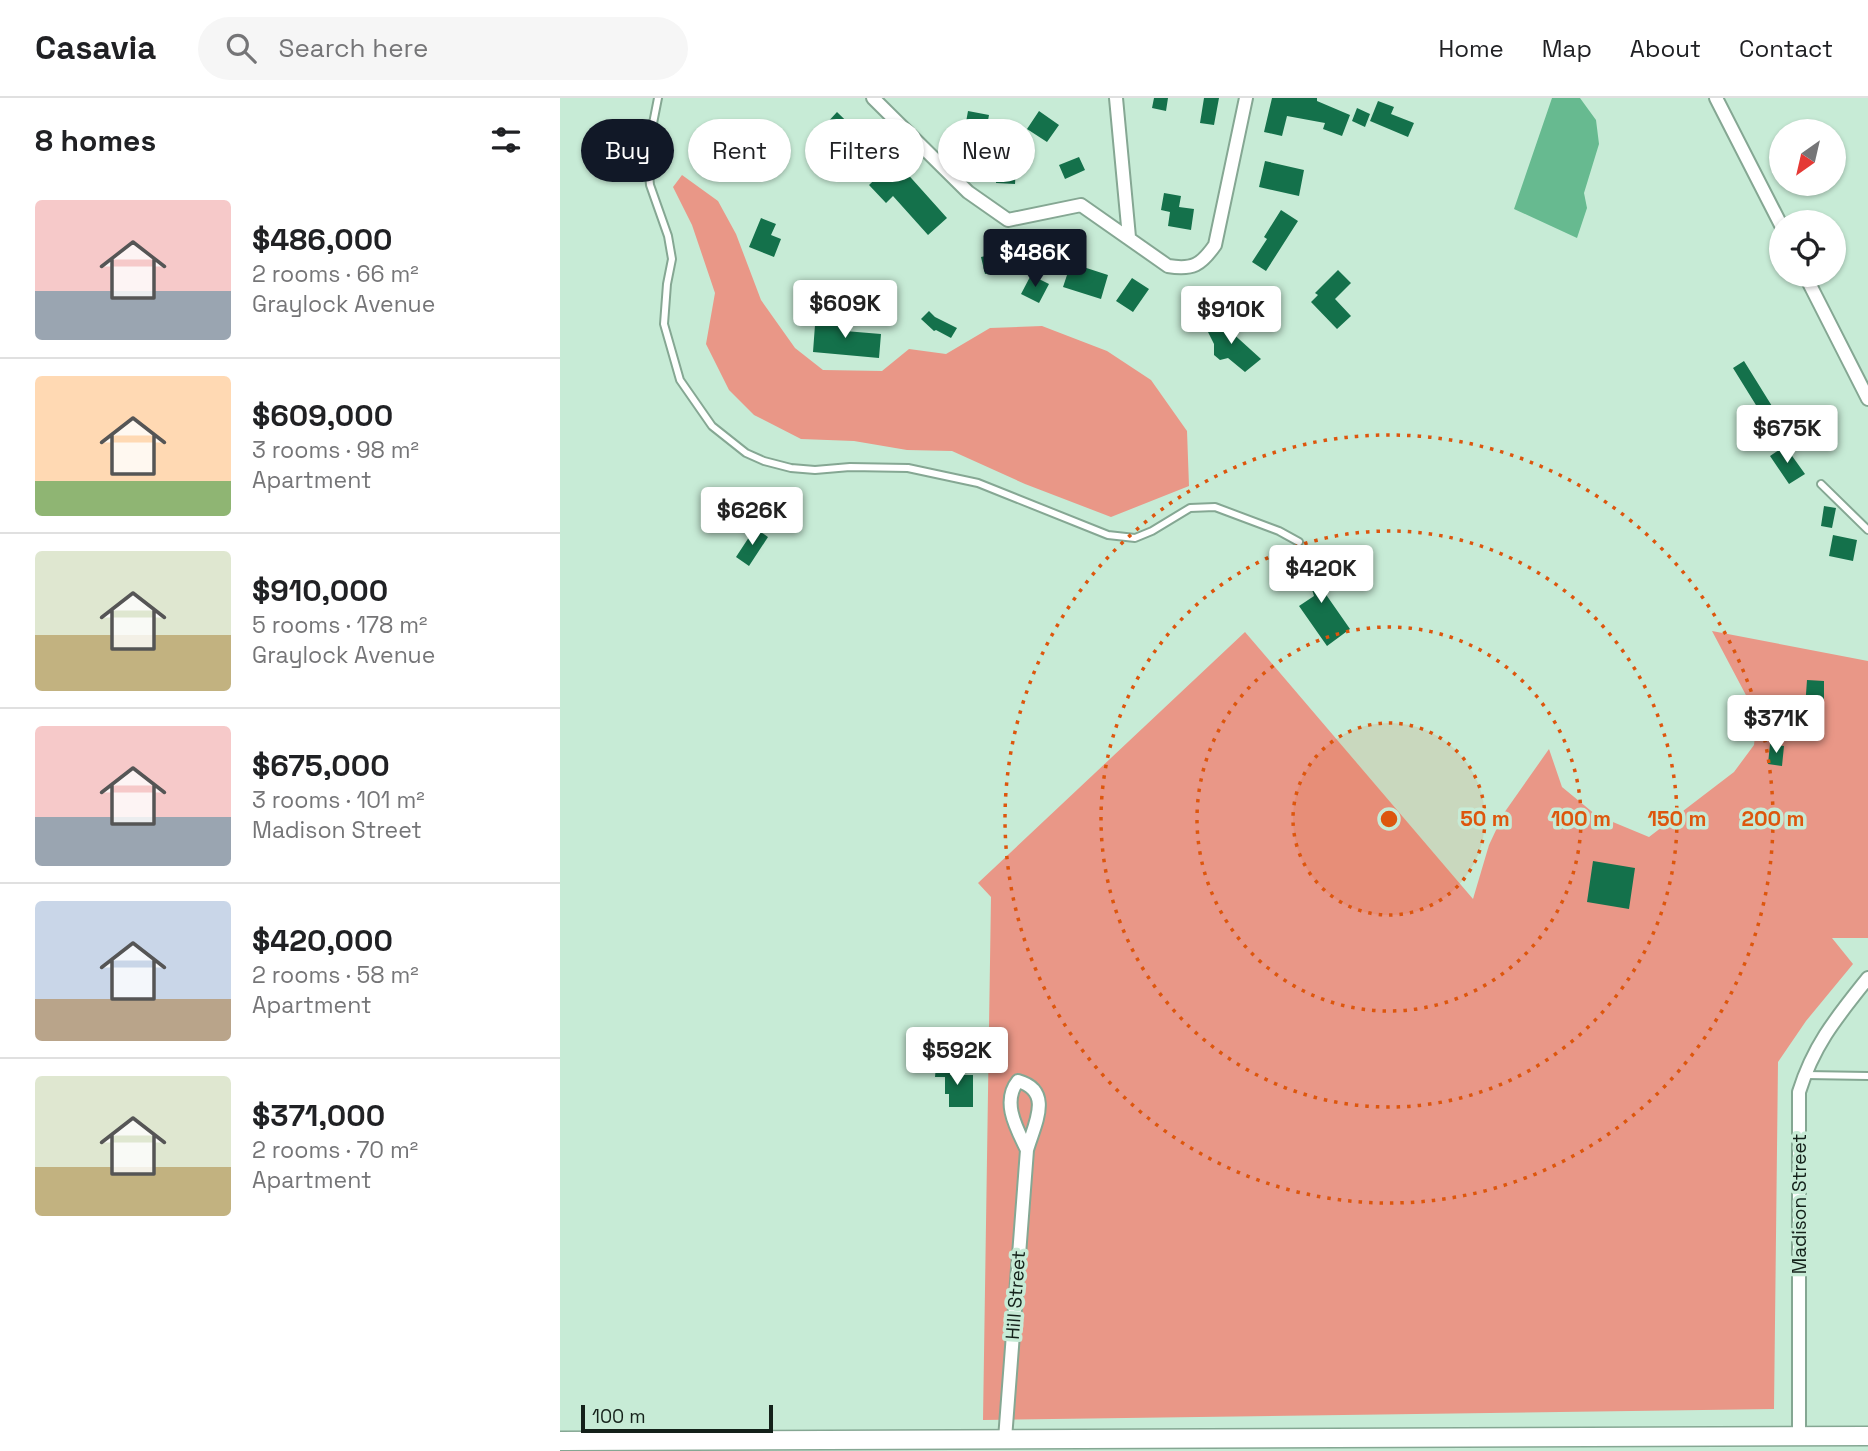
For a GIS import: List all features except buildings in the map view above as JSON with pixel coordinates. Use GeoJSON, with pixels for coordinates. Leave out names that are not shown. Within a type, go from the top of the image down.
{"type":"FeatureCollection","features":[{"type":"Feature","properties":{"kind":"main road"},"geometry":{"type":"LineString","coordinates":[[560,1441],[1005,1439],[1799,1443],[1868,1436]]}},
{"type":"Feature","properties":{"kind":"street"},"geometry":{"type":"LineString","coordinates":[[873,98],[968,192],[1008,220],[1081,205],[1168,266],[1185,269],[1204,261],[1215,245],[1246,98]]}},
{"type":"Feature","properties":{"kind":"street"},"geometry":{"type":"LineString","coordinates":[[1116,98],[1129,237]]}},
{"type":"Feature","properties":{"kind":"street"},"geometry":{"type":"LineString","coordinates":[[1716,98],[1773,210]]}},
{"type":"Feature","properties":{"kind":"street"},"geometry":{"type":"LineString","coordinates":[[1811,287],[1868,399]]}},
{"type":"Feature","properties":{"kind":"street","name":"Madison Street"},"geometry":{"type":"LineString","coordinates":[[1799,1443],[1799,1092],[1807,1064],[1829,1027],[1868,978]]}},
{"type":"Feature","properties":{"kind":"street","name":"Hill Street"},"geometry":{"type":"LineString","coordinates":[[1005,1439],[1027,1150],[1040,1105],[1033,1088],[1018,1081],[1010,1098],[1014,1120],[1027,1150]]}},
{"type":"Feature","properties":{"kind":"lane"},"geometry":{"type":"LineString","coordinates":[[658,98],[647,154],[650,185],[668,236],[672,259],[664,324],[680,380],[712,426],[746,453],[791,468],[908,468],[978,483],[1108,535],[1135,538],[1190,508],[1215,507],[1279,531],[1299,542]]}},
{"type":"Feature","properties":{"kind":"lane"},"geometry":{"type":"LineString","coordinates":[[1821,484],[1868,530]]}},
{"type":"Feature","properties":{"kind":"lane"},"geometry":{"type":"LineString","coordinates":[[1804,1075],[1868,1076]]}},
{"type":"Feature","properties":{"kind":"shaded area"},"geometry":{"type":"Polygon","coordinates":[[[1552,98],[1580,98],[1596,120],[1599,144],[1584,193],[1587,208],[1577,238],[1514,209],[1552,98]]]}},
{"type":"Feature","properties":{"kind":"shaded area"},"geometry":{"type":"Polygon","coordinates":[[[682,175],[688,182],[718,201],[736,234],[761,300],[795,348],[823,370],[882,371],[909,349],[946,354],[990,328],[1042,326],[1107,351],[1151,380],[1187,431],[1189,486],[1111,517],[1025,484],[952,451],[907,450],[854,441],[801,439],[754,415],[729,390],[706,344],[715,293],[692,225],[673,187],[682,175]]]}},
{"type":"Feature","properties":{"kind":"shaded area"},"geometry":{"type":"Polygon","coordinates":[[[1712,631],[1868,661],[1868,938],[1832,938],[1853,964],[1806,1021],[1778,1062],[1774,1409],[983,1420],[991,897],[978,883],[1245,632],[1473,899],[1489,845],[1504,813],[1549,749],[1562,787],[1596,815],[1649,837],[1734,772],[1754,745],[1757,716],[1712,631]]]}}]}
